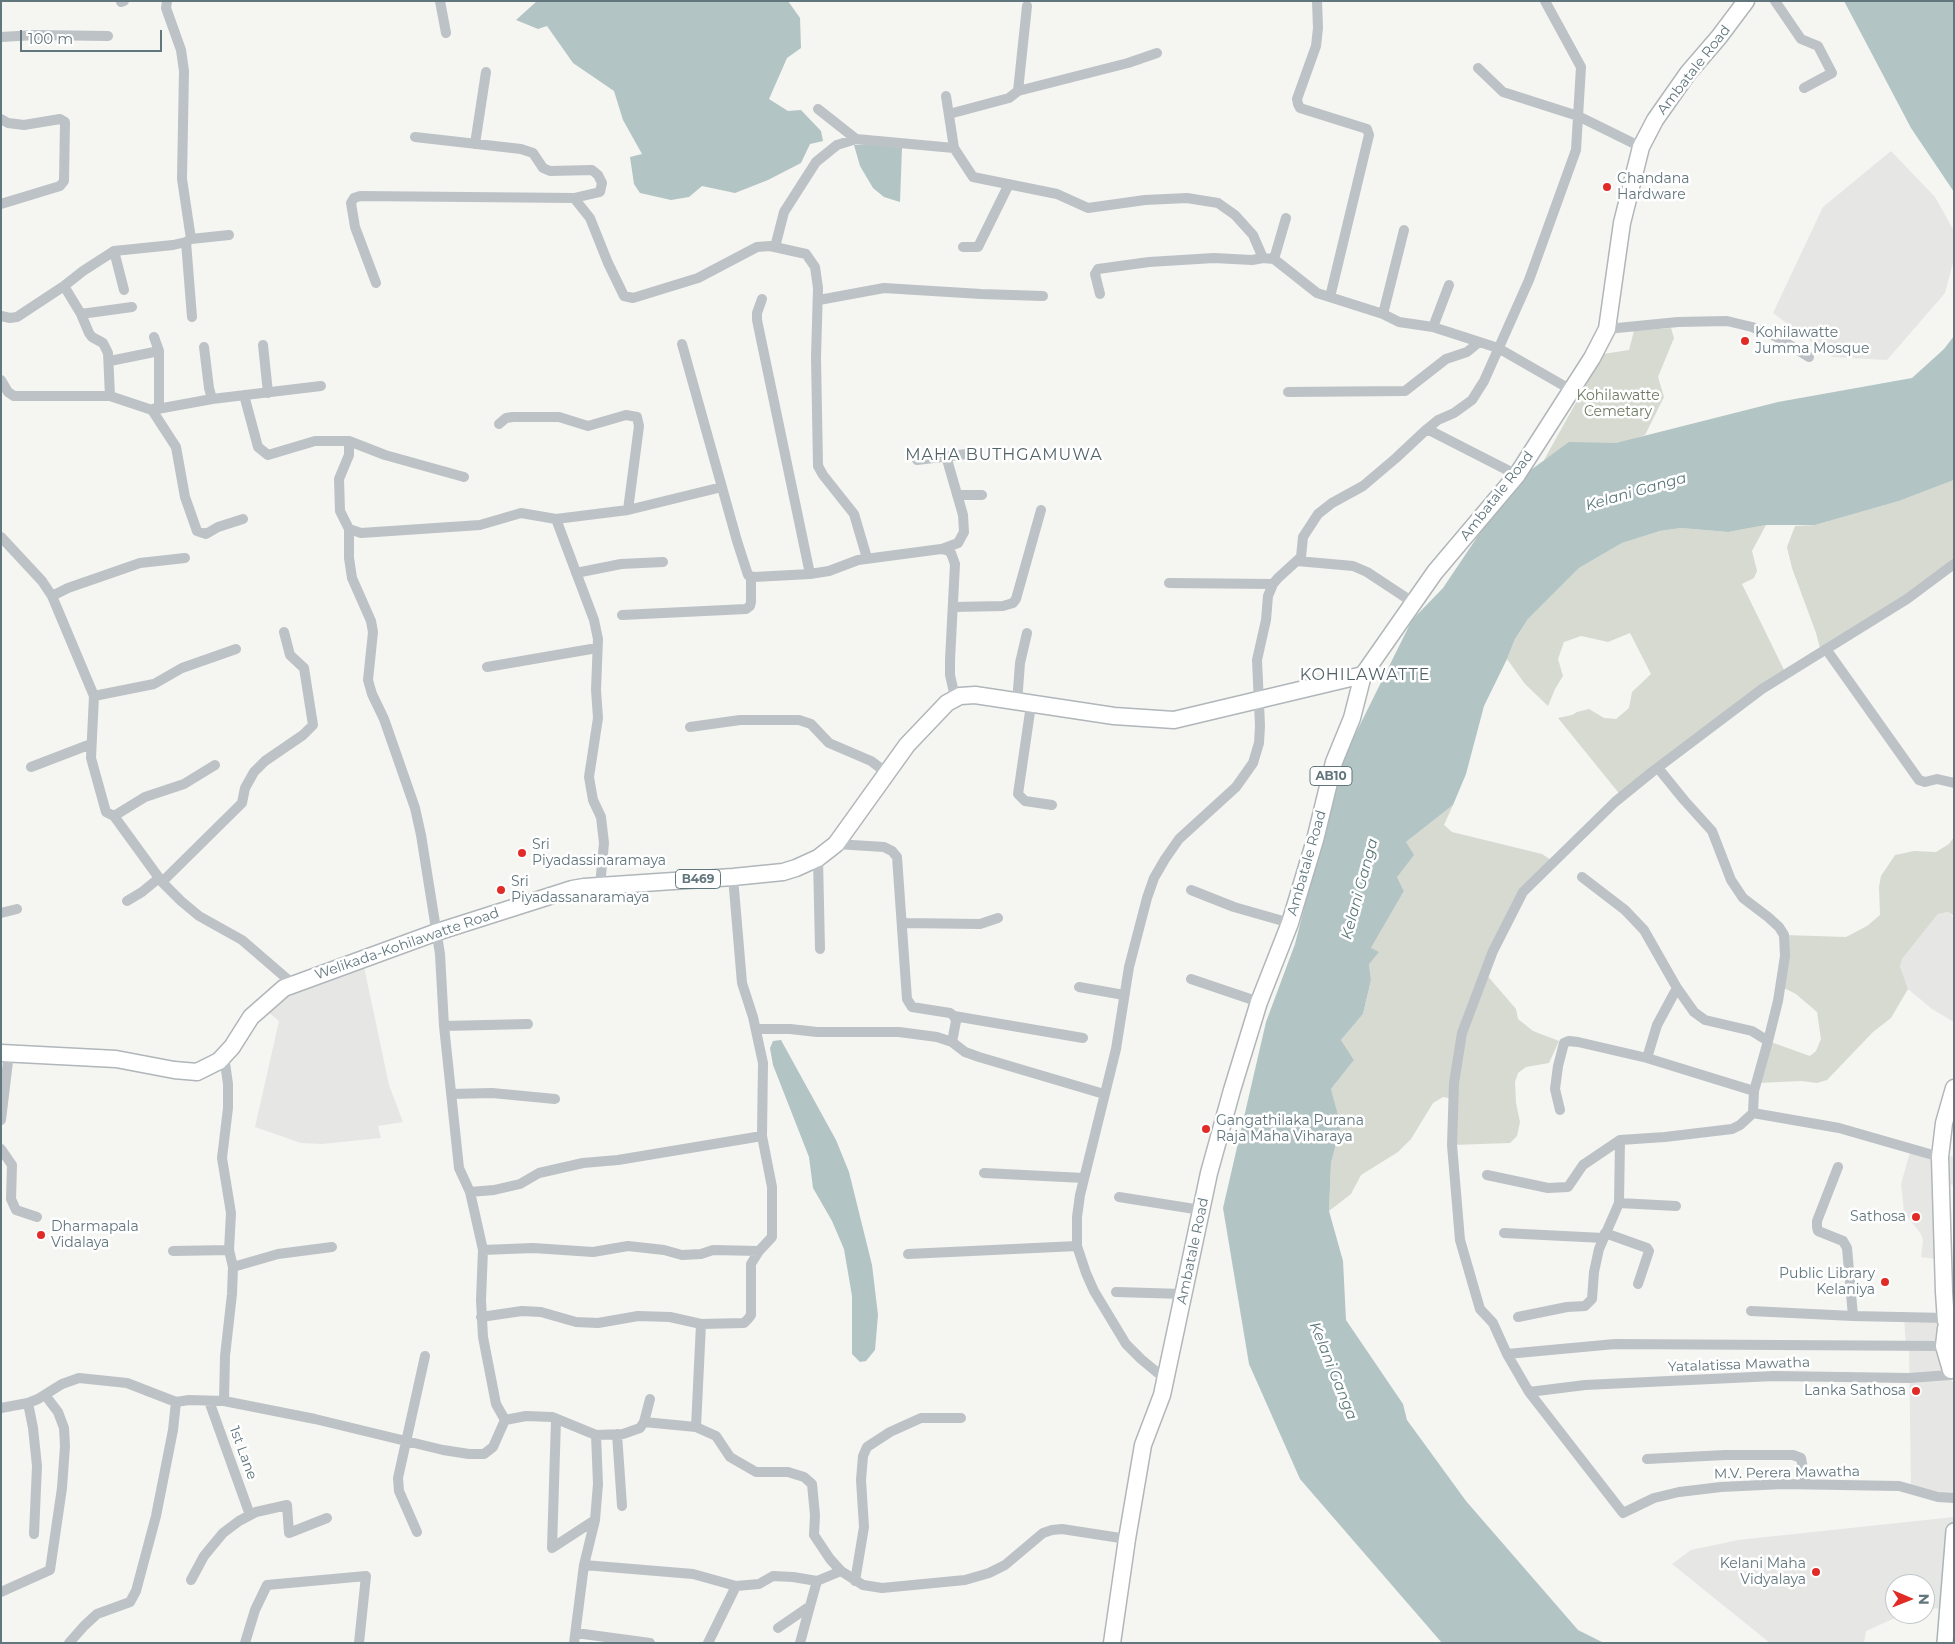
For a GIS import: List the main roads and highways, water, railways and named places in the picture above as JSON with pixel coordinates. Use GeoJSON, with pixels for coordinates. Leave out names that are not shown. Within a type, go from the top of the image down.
{"type":"FeatureCollection","features":[{"type":"Feature","properties":{"kind":"main road","name":"Ambatale Road"},"geometry":{"type":"LineString","coordinates":[[1112,1642],[1127,1539],[1144,1445],[1162,1395],[1201,1210],[1229,1099],[1259,1002],[1290,923],[1315,840],[1334,762],[1352,718],[1363,676],[1435,572],[1517,474],[1573,391],[1607,329],[1622,223],[1641,147],[1655,120],[1688,72],[1719,37],[1746,1]]}},
{"type":"Feature","properties":{"kind":"main road","name":"Welikada-Kohilawatte Road"},"geometry":{"type":"LineString","coordinates":[[5,1053],[116,1059],[188,1071],[204,1070],[214,1065],[224,1056],[251,1017],[277,992],[293,984],[437,932],[572,889],[783,872],[809,864],[836,844],[925,724],[955,697],[974,695],[1114,716],[1174,720],[1363,676]]}},
{"type":"Feature","properties":{"kind":"main road"},"geometry":{"type":"LineString","coordinates":[[1952,1374],[1946,1320],[1948,1271],[1940,1157],[1944,1122],[1954,1088]]}},
{"type":"Feature","properties":{"kind":"water"},"geometry":{"type":"Polygon","coordinates":[[[537,1],[788,1],[800,18],[801,48],[787,58],[769,99],[788,111],[801,110],[821,131],[823,141],[810,144],[801,163],[768,180],[735,193],[702,186],[689,197],[671,200],[640,193],[634,184],[630,157],[642,154],[623,120],[614,91],[573,63],[547,26],[538,29],[516,20],[537,1]]]}},
{"type":"Feature","properties":{"kind":"water"},"geometry":{"type":"Polygon","coordinates":[[[1844,1],[1954,1],[1954,192],[1911,128],[1844,1]]]}},
{"type":"Feature","properties":{"kind":"water"},"geometry":{"type":"Polygon","coordinates":[[[869,144],[902,148],[900,202],[884,197],[873,188],[860,166],[854,145],[869,144]]]}},
{"type":"Feature","properties":{"kind":"water","name":"Kelani Ganga"},"geometry":{"type":"Polygon","coordinates":[[[1954,336],[1954,480],[1899,501],[1815,525],[1766,525],[1728,532],[1681,528],[1660,531],[1622,543],[1579,568],[1528,619],[1515,639],[1484,706],[1466,774],[1453,805],[1406,842],[1414,855],[1397,877],[1404,891],[1371,948],[1379,952],[1369,964],[1371,980],[1363,1014],[1341,1040],[1354,1060],[1331,1089],[1341,1126],[1331,1163],[1329,1211],[1343,1261],[1346,1320],[1403,1404],[1407,1420],[1466,1501],[1578,1630],[1604,1643],[1442,1643],[1300,1479],[1249,1364],[1223,1208],[1266,1022],[1295,944],[1341,763],[1412,620],[1443,588],[1500,503],[1528,472],[1569,442],[1616,443],[1778,402],[1912,378],[1944,349],[1954,336]]]}},
{"type":"Feature","properties":{"kind":"water"},"geometry":{"type":"Polygon","coordinates":[[[781,1040],[836,1140],[849,1172],[872,1265],[878,1315],[875,1350],[866,1361],[860,1362],[852,1354],[852,1296],[844,1249],[832,1221],[813,1188],[809,1157],[773,1065],[770,1048],[773,1041],[781,1040]]]}},
{"type":"Feature","properties":{"kind":"place","name":"Chandana Hardware"},"geometry":{"type":"Point","coordinates":[1607,187]}},
{"type":"Feature","properties":{"kind":"place","name":"Kohilawatte Jumma Mosque"},"geometry":{"type":"Point","coordinates":[1745,341]}},
{"type":"Feature","properties":{"kind":"place","name":"Sri Piyadassinaramaya"},"geometry":{"type":"Point","coordinates":[522,853]}},
{"type":"Feature","properties":{"kind":"place","name":"Sri Piyadassanaramaya"},"geometry":{"type":"Point","coordinates":[501,890]}},
{"type":"Feature","properties":{"kind":"place","name":"Gangathilaka Purana Raja Maha Viharaya"},"geometry":{"type":"Point","coordinates":[1206,1129]}},
{"type":"Feature","properties":{"kind":"place","name":"Sathosa"},"geometry":{"type":"Point","coordinates":[1916,1217]}},
{"type":"Feature","properties":{"kind":"place","name":"Dharmapala Vidalaya"},"geometry":{"type":"Point","coordinates":[41,1235]}},
{"type":"Feature","properties":{"kind":"place","name":"Public Library Kelaniya"},"geometry":{"type":"Point","coordinates":[1885,1282]}},
{"type":"Feature","properties":{"kind":"place","name":"Lanka Sathosa"},"geometry":{"type":"Point","coordinates":[1916,1391]}},
{"type":"Feature","properties":{"kind":"place","name":"Kelani Maha Vidyalaya"},"geometry":{"type":"Point","coordinates":[1816,1572]}},
{"type":"Feature","properties":{"kind":"district","name":"MAHA BUTHGAMUWA"},"geometry":{"type":"Point","coordinates":[1004,455]}},
{"type":"Feature","properties":{"kind":"district","name":"KOHILAWATTE"},"geometry":{"type":"Point","coordinates":[1365,675]}},
{"type":"Feature","properties":{"kind":"park label","name":"Kohilawatte Cemetary"},"geometry":{"type":"Point","coordinates":[1618,404]}}]}
